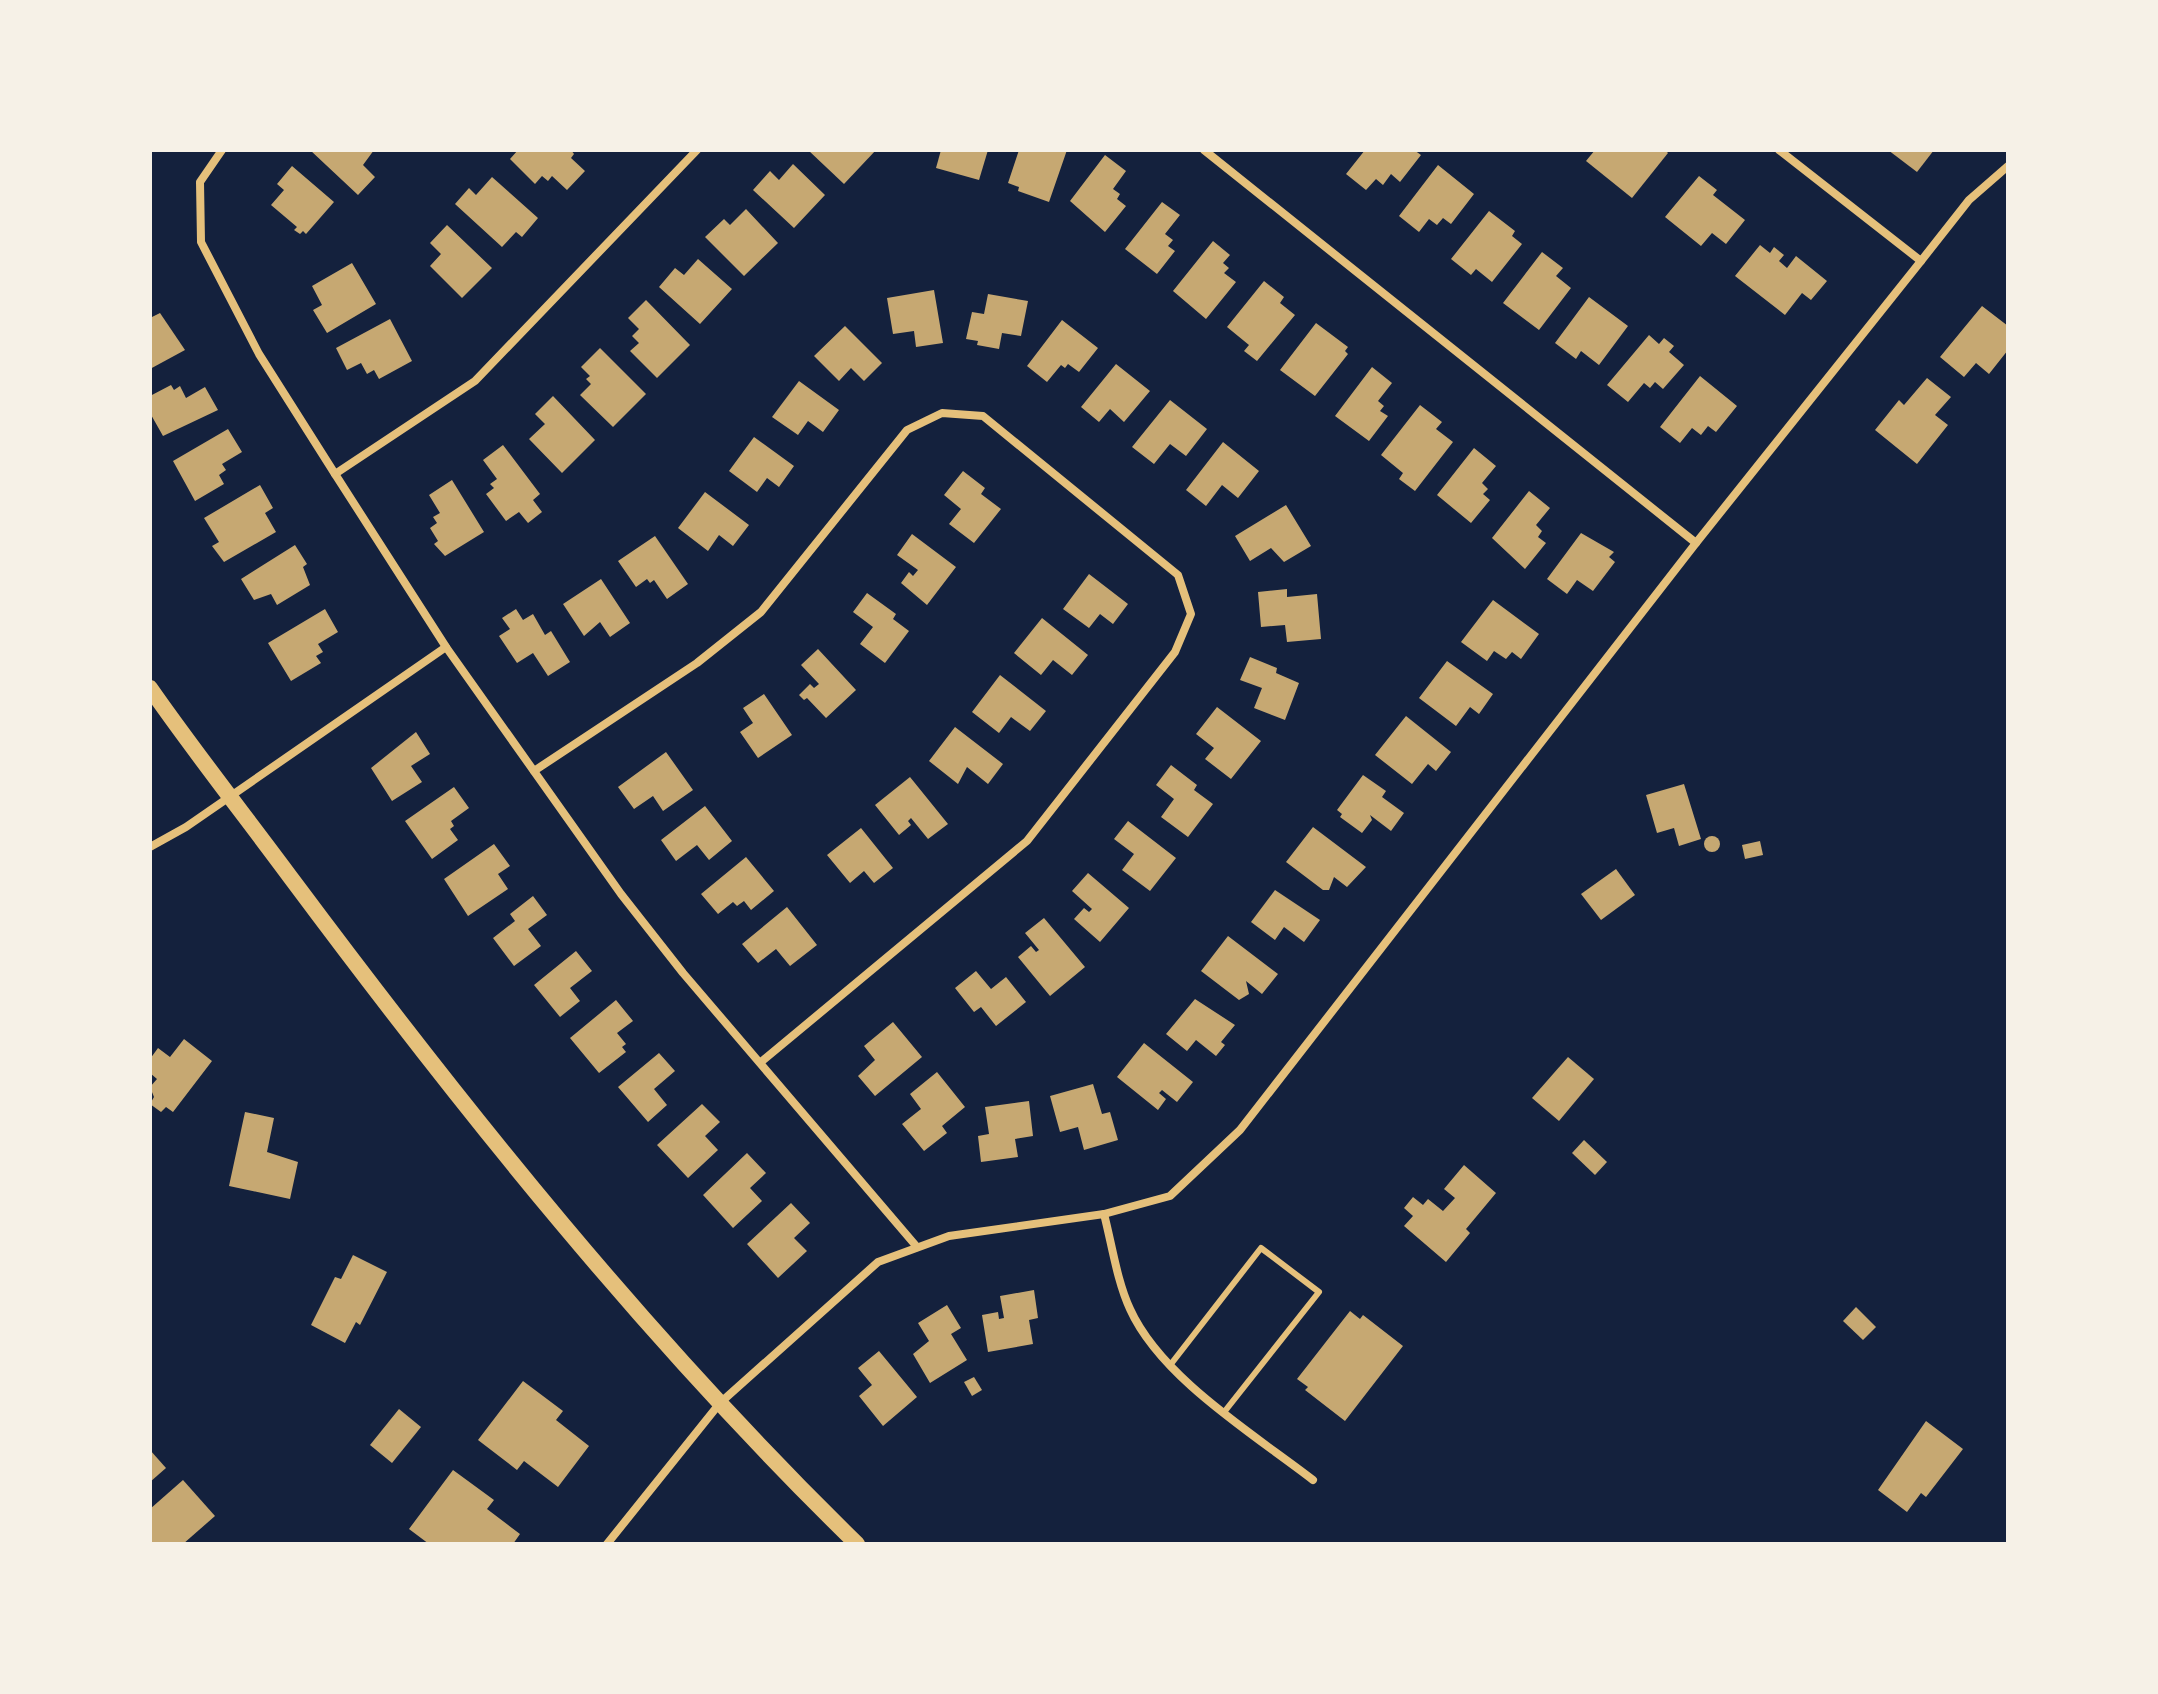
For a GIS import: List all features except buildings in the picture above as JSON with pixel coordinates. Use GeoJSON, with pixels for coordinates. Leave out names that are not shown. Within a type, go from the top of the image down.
{"type":"FeatureCollection","features":[{"type":"Feature","properties":{"kind":"main road"},"geometry":{"type":"LineString","coordinates":[[150,688],[198,757],[230,795],[477,1124],[720,1403],[857,1544]]}},
{"type":"Feature","properties":{"kind":"street"},"geometry":{"type":"LineString","coordinates":[[222,150],[200,182],[201,242],[259,354],[335,474],[446,647],[621,894],[917,1247]]}},
{"type":"Feature","properties":{"kind":"street"},"geometry":{"type":"LineString","coordinates":[[335,474],[475,381],[697,150]]}},
{"type":"Feature","properties":{"kind":"street"},"geometry":{"type":"LineString","coordinates":[[1204,150],[1696,543]]}},
{"type":"Feature","properties":{"kind":"street"},"geometry":{"type":"LineString","coordinates":[[1779,150],[1921,261]]}},
{"type":"Feature","properties":{"kind":"street"},"geometry":{"type":"LineString","coordinates":[[607,1544],[720,1403],[878,1262],[949,1236],[1104,1214],[1170,1196],[1240,1130],[1696,543],[1969,200],[2008,166]]}},
{"type":"Feature","properties":{"kind":"street"},"geometry":{"type":"LineString","coordinates":[[534,771],[697,663],[761,612],[907,430],[942,413],[983,416],[1178,575],[1191,614],[1175,652],[1027,841],[761,1062]]}},
{"type":"Feature","properties":{"kind":"street"},"geometry":{"type":"LineString","coordinates":[[150,847],[446,647]]}},
{"type":"Feature","properties":{"kind":"street"},"geometry":{"type":"LineString","coordinates":[[1104,1214],[1130,1309],[1171,1364],[1313,1480]]}},
{"type":"Feature","properties":{"kind":"lane"},"geometry":{"type":"LineString","coordinates":[[1171,1364],[1261,1248],[1319,1292],[1225,1411]]}}]}
